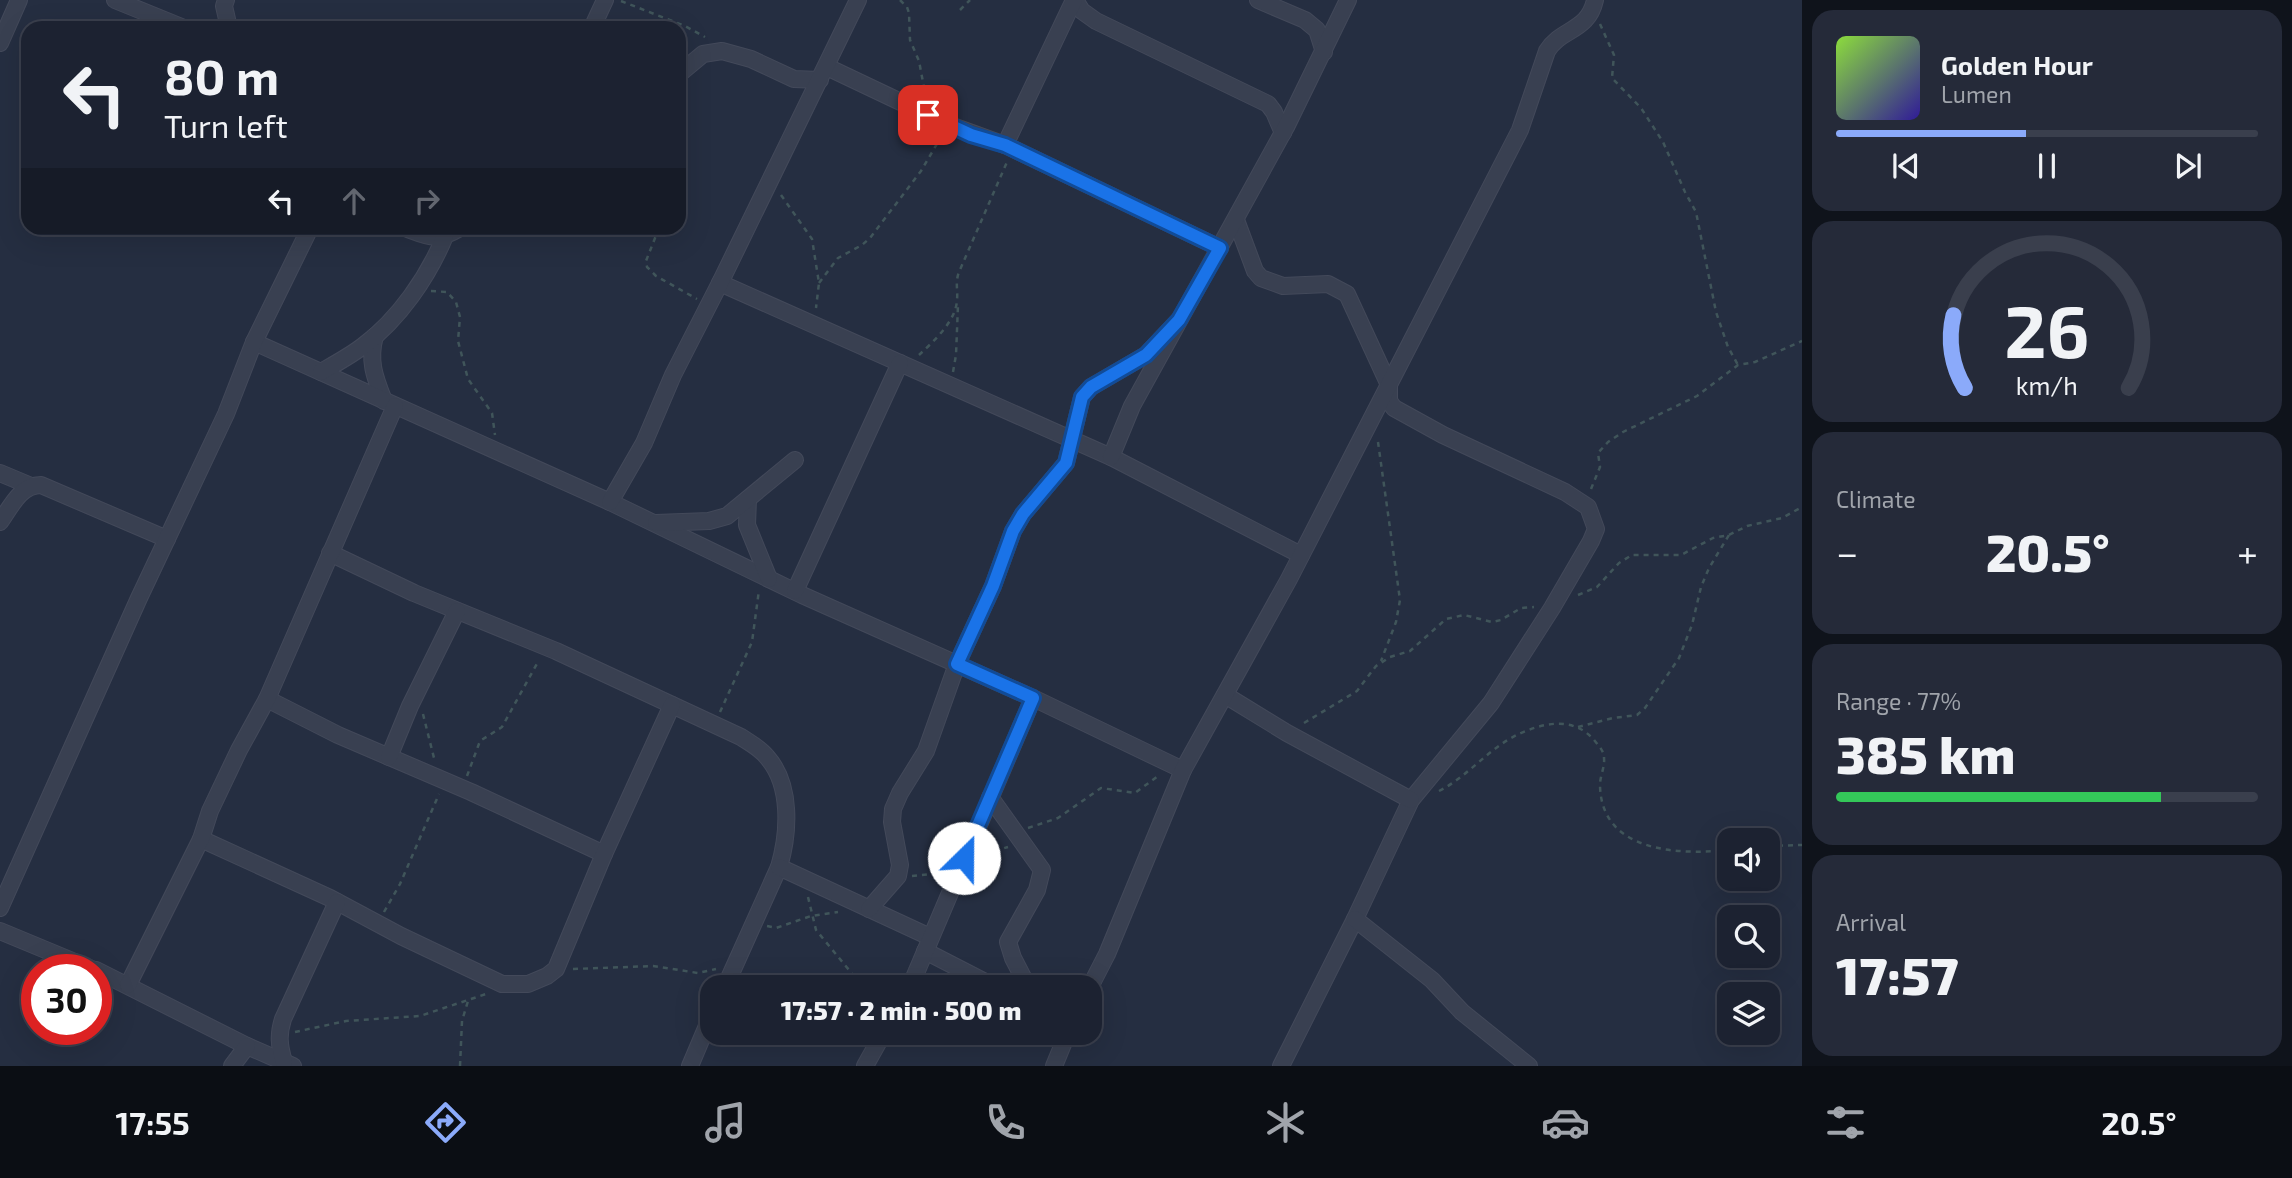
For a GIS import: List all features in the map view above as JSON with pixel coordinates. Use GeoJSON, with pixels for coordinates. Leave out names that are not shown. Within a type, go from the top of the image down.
{"type":"FeatureCollection","features":[{"type":"Feature","properties":{"kind":"street"},"geometry":{"type":"LineString","coordinates":[[0,43],[19,0]]}},
{"type":"Feature","properties":{"kind":"street"},"geometry":{"type":"LineString","coordinates":[[115,0],[167,21]]}},
{"type":"Feature","properties":{"kind":"street"},"geometry":{"type":"LineString","coordinates":[[226,0],[224,6],[227,21]]}},
{"type":"Feature","properties":{"kind":"street"},"geometry":{"type":"LineString","coordinates":[[595,21],[605,0]]}},
{"type":"Feature","properties":{"kind":"street"},"geometry":{"type":"LineString","coordinates":[[610,502],[644,443],[673,375],[771,179],[790,135],[824,74],[858,0]]}},
{"type":"Feature","properties":{"kind":"street"},"geometry":{"type":"LineString","coordinates":[[1008,147],[1074,0],[1082,11],[1096,21],[1268,104],[1283,133]]}},
{"type":"Feature","properties":{"kind":"street"},"geometry":{"type":"LineString","coordinates":[[1258,0],[1305,20],[1317,30],[1324,52]]}},
{"type":"Feature","properties":{"kind":"street"},"geometry":{"type":"LineString","coordinates":[[1111,457],[1132,406],[1283,133],[1348,0]]}},
{"type":"Feature","properties":{"kind":"street"},"geometry":{"type":"LineString","coordinates":[[1096,975],[1107,954],[1178,767],[1224,695],[1372,418],[1520,130],[1547,51],[1555,41],[1586,20],[1595,3]]}},
{"type":"Feature","properties":{"kind":"street"},"geometry":{"type":"LineString","coordinates":[[686,68],[703,54],[722,51],[751,59],[794,79],[824,74],[1008,147],[1220,248]]}},
{"type":"Feature","properties":{"kind":"street"},"geometry":{"type":"LineString","coordinates":[[1236,220],[1255,271],[1261,278],[1283,286],[1328,284],[1347,294],[1389,385],[1389,401],[1394,408],[1443,435],[1565,492],[1588,506],[1596,529],[1552,608],[1491,703],[1411,800],[1281,1066]]}},
{"type":"Feature","properties":{"kind":"street"},"geometry":{"type":"LineString","coordinates":[[0,908],[226,414],[254,342],[307,235]]}},
{"type":"Feature","properties":{"kind":"street"},"geometry":{"type":"LineString","coordinates":[[427,235],[436,238],[444,235]]}},
{"type":"Feature","properties":{"kind":"street"},"geometry":{"type":"LineString","coordinates":[[321,372],[362,347],[400,310],[450,235]]}},
{"type":"Feature","properties":{"kind":"street"},"geometry":{"type":"LineString","coordinates":[[720,283],[1111,457],[1301,555]]}},
{"type":"Feature","properties":{"kind":"street"},"geometry":{"type":"LineString","coordinates":[[869,909],[898,876],[900,865],[892,822],[893,810],[900,793],[926,751],[957,664],[993,586],[1013,531],[1023,514],[1066,463],[1082,397],[1091,387],[1146,355],[1179,320]]}},
{"type":"Feature","properties":{"kind":"street"},"geometry":{"type":"LineString","coordinates":[[128,985],[201,839],[210,811],[267,699],[330,553],[389,404],[371,369],[370,359],[375,336]]}},
{"type":"Feature","properties":{"kind":"street"},"geometry":{"type":"LineString","coordinates":[[254,342],[610,502],[795,592],[1033,698],[1178,767]]}},
{"type":"Feature","properties":{"kind":"street"},"geometry":{"type":"LineString","coordinates":[[795,592],[904,365]]}},
{"type":"Feature","properties":{"kind":"street"},"geometry":{"type":"LineString","coordinates":[[653,523],[727,516],[795,460]]}},
{"type":"Feature","properties":{"kind":"street"},"geometry":{"type":"LineString","coordinates":[[0,474],[31,486],[41,485],[167,540]]}},
{"type":"Feature","properties":{"kind":"street"},"geometry":{"type":"LineString","coordinates":[[0,522],[21,493],[31,486]]}},
{"type":"Feature","properties":{"kind":"street"},"geometry":{"type":"LineString","coordinates":[[748,499],[747,525],[765,577]]}},
{"type":"Feature","properties":{"kind":"street"},"geometry":{"type":"LineString","coordinates":[[330,553],[672,705],[765,754],[775,768],[786,810],[786,833],[779,867],[730,975]]}},
{"type":"Feature","properties":{"kind":"street"},"geometry":{"type":"LineString","coordinates":[[388,757],[457,611]]}},
{"type":"Feature","properties":{"kind":"street"},"geometry":{"type":"LineString","coordinates":[[1224,695],[1287,733],[1411,800]]}},
{"type":"Feature","properties":{"kind":"street"},"geometry":{"type":"LineString","coordinates":[[915,975],[1033,698]]}},
{"type":"Feature","properties":{"kind":"street"},"geometry":{"type":"LineString","coordinates":[[267,699],[338,735],[604,855]]}},
{"type":"Feature","properties":{"kind":"street"},"geometry":{"type":"LineString","coordinates":[[201,839],[503,984],[528,984],[556,969],[672,705]]}},
{"type":"Feature","properties":{"kind":"street"},"geometry":{"type":"LineString","coordinates":[[990,797],[1042,870],[1037,890],[1008,942],[1022,975]]}},
{"type":"Feature","properties":{"kind":"street"},"geometry":{"type":"LineString","coordinates":[[779,867],[869,909],[976,975]]}},
{"type":"Feature","properties":{"kind":"street"},"geometry":{"type":"LineString","coordinates":[[288,1064],[278,1037],[283,1018],[337,902]]}},
{"type":"Feature","properties":{"kind":"street"},"geometry":{"type":"LineString","coordinates":[[1355,919],[1423,973],[1462,1012],[1529,1066]]}},
{"type":"Feature","properties":{"kind":"street"},"geometry":{"type":"LineString","coordinates":[[0,931],[56,954]]}},
{"type":"Feature","properties":{"kind":"street"},"geometry":{"type":"LineString","coordinates":[[112,978],[288,1064]]}},
{"type":"Feature","properties":{"kind":"street"},"geometry":{"type":"LineString","coordinates":[[690,1066],[700,1042]]}},
{"type":"Feature","properties":{"kind":"street"},"geometry":{"type":"LineString","coordinates":[[865,1066],[877,1045]]}},
{"type":"Feature","properties":{"kind":"street"},"geometry":{"type":"LineString","coordinates":[[1054,1066],[1063,1045]]}},
{"type":"Feature","properties":{"kind":"street"},"geometry":{"type":"LineString","coordinates":[[232,1066],[247,1046]]}},
{"type":"Feature","properties":{"kind":"path"},"geometry":{"type":"LineString","coordinates":[[618,0],[672,21]]}},
{"type":"Feature","properties":{"kind":"path"},"geometry":{"type":"LineString","coordinates":[[900,0],[909,13],[910,40],[924,85],[928,115]]}},
{"type":"Feature","properties":{"kind":"path"},"geometry":{"type":"LineString","coordinates":[[960,10],[970,0]]}},
{"type":"Feature","properties":{"kind":"path"},"geometry":{"type":"LineString","coordinates":[[1595,3],[1614,55],[1612,78],[1641,108],[1664,142],[1696,212],[1716,312],[1728,347],[1738,365]]}},
{"type":"Feature","properties":{"kind":"path"},"geometry":{"type":"LineString","coordinates":[[686,27],[709,39],[722,51]]}},
{"type":"Feature","properties":{"kind":"path"},"geometry":{"type":"LineString","coordinates":[[819,283],[838,258],[870,238],[921,171],[947,124]]}},
{"type":"Feature","properties":{"kind":"path"},"geometry":{"type":"LineString","coordinates":[[949,385],[956,355],[956,280],[974,234],[995,192],[1008,147]]}},
{"type":"Feature","properties":{"kind":"path"},"geometry":{"type":"LineString","coordinates":[[771,179],[812,239],[819,283],[813,325]]}},
{"type":"Feature","properties":{"kind":"path"},"geometry":{"type":"LineString","coordinates":[[656,235],[646,261],[647,267],[656,276],[709,305]]}},
{"type":"Feature","properties":{"kind":"path"},"geometry":{"type":"LineString","coordinates":[[412,293],[440,290],[452,295],[456,302],[460,317],[458,341],[468,379],[492,413],[497,452]]}},
{"type":"Feature","properties":{"kind":"path"},"geometry":{"type":"LineString","coordinates":[[904,365],[940,333],[950,320],[957,302]]}},
{"type":"Feature","properties":{"kind":"path"},"geometry":{"type":"LineString","coordinates":[[1588,506],[1600,467],[1598,453],[1608,442],[1697,396],[1738,365],[1755,362],[1802,341]]}},
{"type":"Feature","properties":{"kind":"path"},"geometry":{"type":"LineString","coordinates":[[1287,733],[1357,691],[1380,663],[1396,622],[1400,600],[1386,493],[1372,418]]}},
{"type":"Feature","properties":{"kind":"path"},"geometry":{"type":"LineString","coordinates":[[1578,595],[1597,587],[1619,563],[1632,555],[1681,555],[1713,538],[1782,518],[1802,506]]}},
{"type":"Feature","properties":{"kind":"path"},"geometry":{"type":"LineString","coordinates":[[1578,727],[1637,715],[1645,708],[1679,658],[1692,625],[1701,587],[1729,535]]}},
{"type":"Feature","properties":{"kind":"path"},"geometry":{"type":"LineString","coordinates":[[714,725],[752,642],[765,577]]}},
{"type":"Feature","properties":{"kind":"path"},"geometry":{"type":"LineString","coordinates":[[1380,663],[1410,651],[1436,627],[1454,616],[1473,616],[1492,622],[1501,620],[1521,608],[1552,608]]}},
{"type":"Feature","properties":{"kind":"path"},"geometry":{"type":"LineString","coordinates":[[445,781],[461,782],[466,777],[480,741],[502,727],[537,666],[539,644]]}},
{"type":"Feature","properties":{"kind":"path"},"geometry":{"type":"LineString","coordinates":[[376,922],[388,907],[400,884],[445,781],[418,690]]}},
{"type":"Feature","properties":{"kind":"path"},"geometry":{"type":"LineString","coordinates":[[1435,793],[1458,781],[1475,763],[1499,745],[1525,731],[1565,723],[1587,732],[1602,749],[1605,759],[1600,786],[1608,817],[1613,825],[1643,844],[1663,850],[1717,851]]}},
{"type":"Feature","properties":{"kind":"path"},"geometry":{"type":"LineString","coordinates":[[893,883],[908,877],[940,873],[964,860],[1006,849],[1026,829],[1058,818],[1101,788],[1135,793],[1178,767]]}},
{"type":"Feature","properties":{"kind":"path"},"geometry":{"type":"LineString","coordinates":[[1780,846],[1802,845]]}},
{"type":"Feature","properties":{"kind":"path"},"geometry":{"type":"LineString","coordinates":[[806,879],[811,916],[816,930],[853,975]]}},
{"type":"Feature","properties":{"kind":"path"},"geometry":{"type":"LineString","coordinates":[[756,917],[773,928],[811,916]]}},
{"type":"Feature","properties":{"kind":"path"},"geometry":{"type":"LineString","coordinates":[[556,969],[653,966],[698,972],[736,961]]}},
{"type":"Feature","properties":{"kind":"path"},"geometry":{"type":"LineString","coordinates":[[278,1037],[346,1021],[420,1016],[495,991],[503,984]]}},
{"type":"Feature","properties":{"kind":"path"},"geometry":{"type":"LineString","coordinates":[[460,1066],[462,1021],[468,1001]]}},
{"type":"Feature","properties":{"kind":"route"},"geometry":{"type":"LineString","coordinates":[[928,115],[971,135],[1005,145],[1220,248],[1179,320],[1146,355],[1121,372],[1091,387],[1082,397],[1066,463],[1023,514],[1006,547],[993,586],[957,664],[1033,698],[964,858]]}}]}
